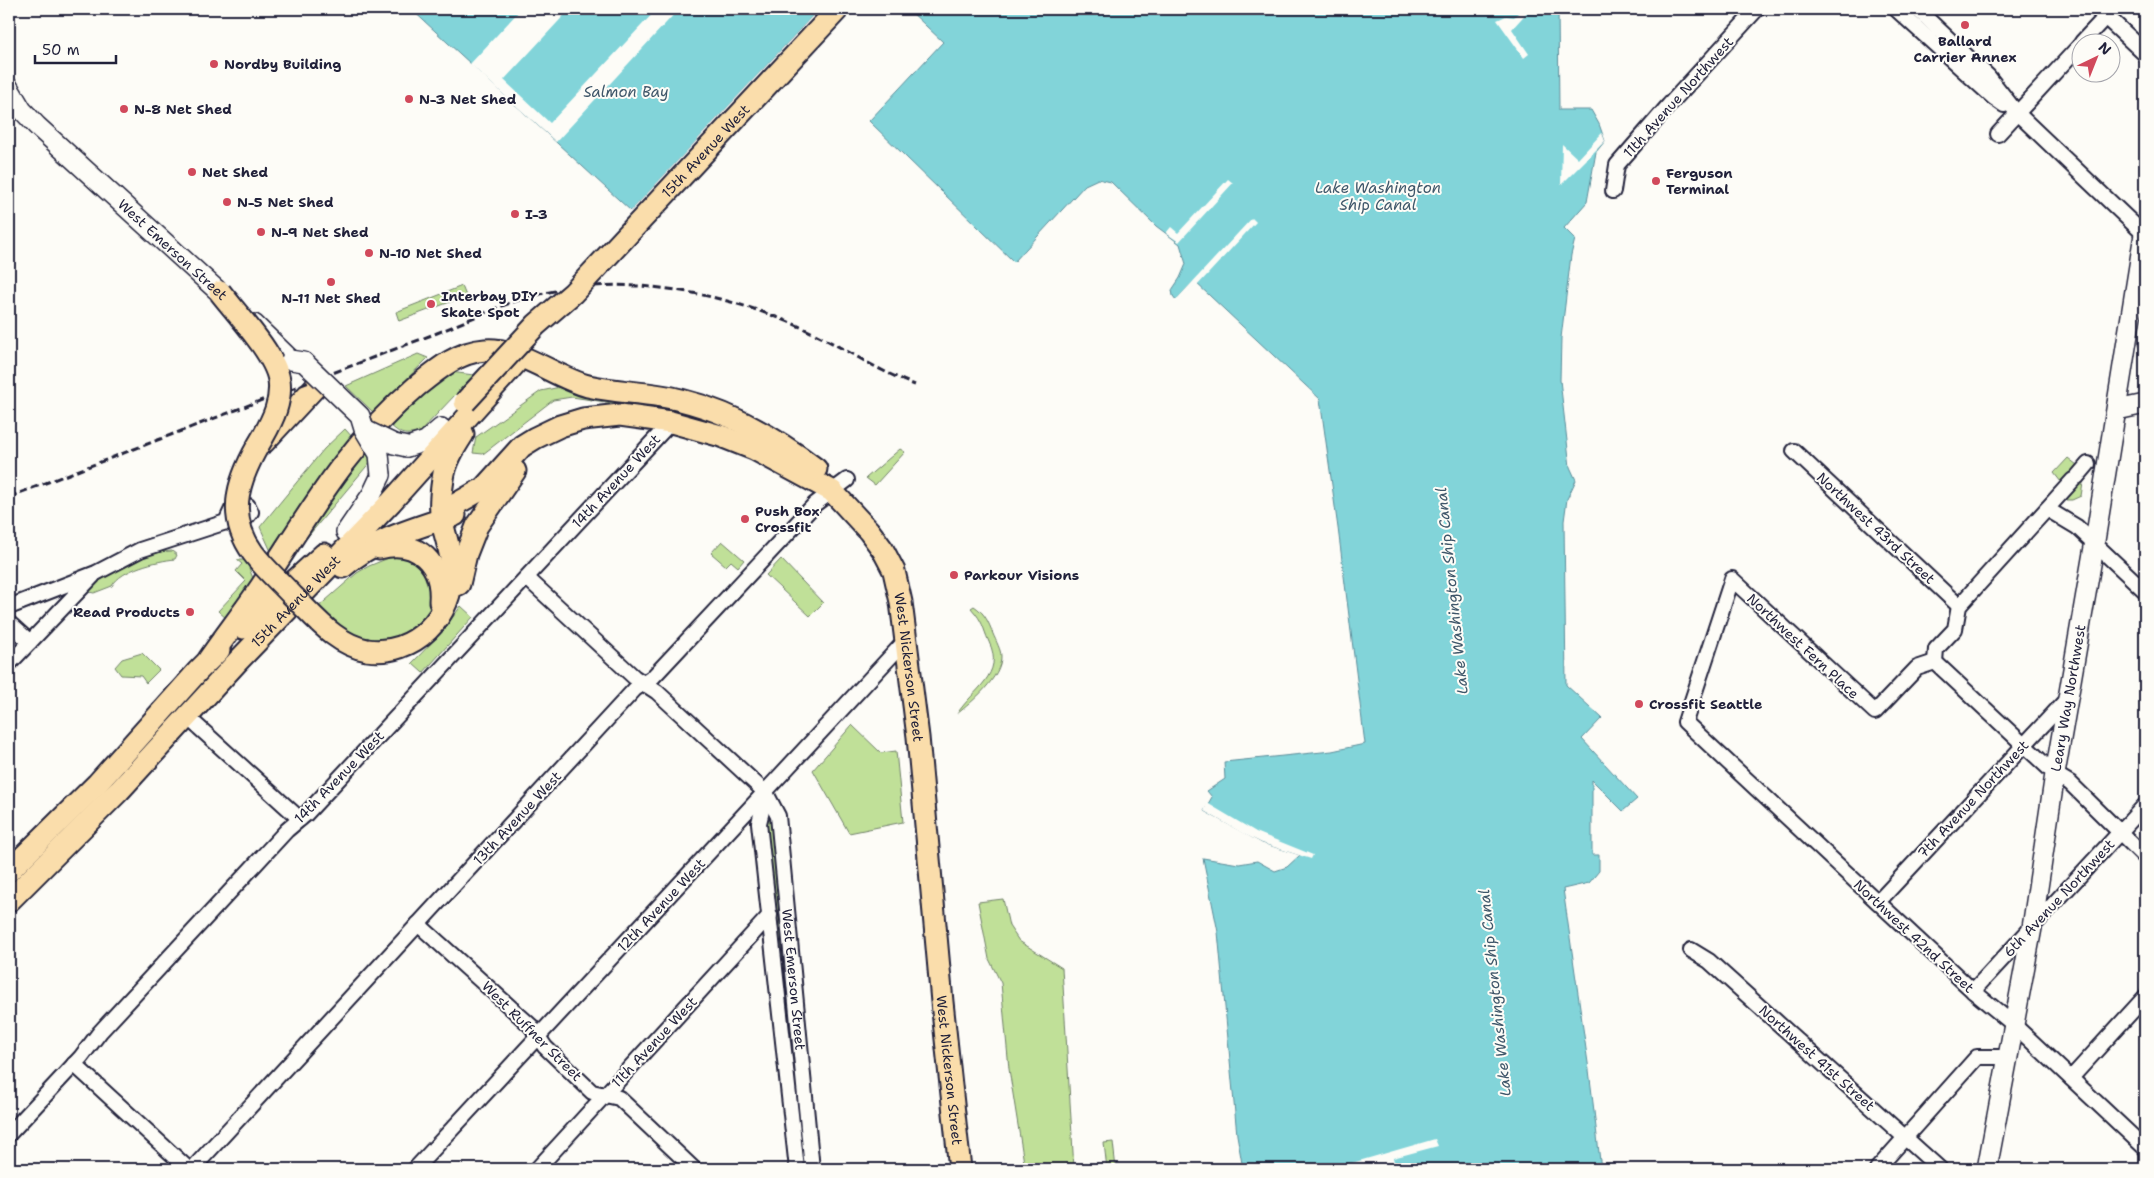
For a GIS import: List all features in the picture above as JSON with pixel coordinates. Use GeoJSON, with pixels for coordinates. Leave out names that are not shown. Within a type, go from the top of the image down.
{"type":"FeatureCollection","features":[{"type":"Feature","properties":{"kind":"main road","name":"15th Avenue West"},"geometry":{"type":"LineString","coordinates":[[9,871],[97,784],[209,659],[319,559],[441,428],[472,409],[536,325],[573,293],[838,9]]}},
{"type":"Feature","properties":{"kind":"main road","name":"West Emerson Street"},"geometry":{"type":"LineString","coordinates":[[9,88],[22,110],[54,142],[220,292],[364,429],[394,444],[407,447],[426,441],[441,428]]}},
{"type":"Feature","properties":{"kind":"main road","name":"Leary Way Northwest"},"geometry":{"type":"LineString","coordinates":[[1987,1169],[2006,1057],[2032,928],[2055,774],[2095,543],[2145,233]]}},
{"type":"Feature","properties":{"kind":"main road"},"geometry":{"type":"LineString","coordinates":[[220,292],[270,356],[279,379],[280,396],[276,413],[240,481],[237,499],[238,518],[247,544],[258,559],[327,630],[349,644],[367,650],[386,650],[408,644],[423,635],[436,622],[448,608],[457,589],[470,542],[481,520],[502,492],[509,468]]}},
{"type":"Feature","properties":{"kind":"main road","name":"15th Avenue West"},"geometry":{"type":"LineString","coordinates":[[11,899],[119,791],[256,642],[391,502],[472,409],[545,332],[573,293]]}},
{"type":"Feature","properties":{"kind":"main road"},"geometry":{"type":"LineString","coordinates":[[209,659],[262,585],[326,486],[352,451],[380,419],[406,395],[458,356],[486,350],[505,352],[587,386],[681,399],[722,414],[775,441],[839,486]]}},
{"type":"Feature","properties":{"kind":"main road","name":"West Emerson Street"},"geometry":{"type":"LineString","coordinates":[[291,360],[304,362],[360,416],[364,429],[379,454],[381,475],[372,494],[346,532]]}},
{"type":"Feature","properties":{"kind":"main road"},"geometry":{"type":"LineString","coordinates":[[252,456],[316,385]]}},
{"type":"Feature","properties":{"kind":"main road"},"geometry":{"type":"LineString","coordinates":[[2117,410],[2145,404]]}},
{"type":"Feature","properties":{"kind":"main road"},"geometry":{"type":"LineString","coordinates":[[436,622],[446,604],[452,577],[450,555],[441,519],[443,478],[448,459],[472,409]]}},
{"type":"Feature","properties":{"kind":"main road","name":"West Nickerson Street"},"geometry":{"type":"LineString","coordinates":[[509,468],[546,433],[577,420],[608,415],[632,416],[671,422],[722,436],[839,486],[883,550],[894,571],[899,586],[906,640],[918,737],[942,1002],[960,1169]]}},
{"type":"Feature","properties":{"kind":"main road"},"geometry":{"type":"LineString","coordinates":[[455,447],[450,465],[451,471],[456,479],[467,485],[478,483],[509,468]]}},
{"type":"Feature","properties":{"kind":"main road"},"geometry":{"type":"LineString","coordinates":[[256,642],[346,564],[363,552],[400,533],[475,506],[509,468]]}},
{"type":"Feature","properties":{"kind":"main road"},"geometry":{"type":"LineString","coordinates":[[363,552],[390,545],[400,545],[416,550],[427,558],[435,569],[440,583],[440,602],[436,622]]}},
{"type":"Feature","properties":{"kind":"street","name":"11th Avenue Northwest"},"geometry":{"type":"LineString","coordinates":[[1613,191],[1617,165],[1757,9]]}},
{"type":"Feature","properties":{"kind":"street"},"geometry":{"type":"LineString","coordinates":[[1896,9],[1994,98],[2017,113]]}},
{"type":"Feature","properties":{"kind":"street"},"geometry":{"type":"LineString","coordinates":[[1917,9],[1988,76],[2017,113],[2145,233]]}},
{"type":"Feature","properties":{"kind":"street"},"geometry":{"type":"LineString","coordinates":[[2090,32],[2106,11],[2145,53]]}},
{"type":"Feature","properties":{"kind":"street"},"geometry":{"type":"LineString","coordinates":[[1998,134],[2072,54]]}},
{"type":"Feature","properties":{"kind":"street","name":"14th Avenue West"},"geometry":{"type":"LineString","coordinates":[[9,1134],[74,1064],[100,1032],[287,830],[300,820],[671,422]]}},
{"type":"Feature","properties":{"kind":"street","name":"Northwest 43rd Street"},"geometry":{"type":"LineString","coordinates":[[1794,451],[1959,606]]}},
{"type":"Feature","properties":{"kind":"street"},"geometry":{"type":"LineString","coordinates":[[2088,464],[1959,606],[1955,629],[1936,649],[1935,662],[2055,774],[2070,783],[2145,857]]}},
{"type":"Feature","properties":{"kind":"street","name":"13th Avenue West"},"geometry":{"type":"LineString","coordinates":[[191,1167],[635,690],[658,671],[815,504],[839,486]]}},
{"type":"Feature","properties":{"kind":"street"},"geometry":{"type":"LineString","coordinates":[[2047,509],[2070,521],[2145,591]]}},
{"type":"Feature","properties":{"kind":"street"},"geometry":{"type":"LineString","coordinates":[[9,607],[96,573],[140,550],[226,522]]}},
{"type":"Feature","properties":{"kind":"street"},"geometry":{"type":"LineString","coordinates":[[9,664],[96,573]]}},
{"type":"Feature","properties":{"kind":"street","name":"West Emerson Street"},"geometry":{"type":"LineString","coordinates":[[527,578],[634,677],[657,692],[766,793],[778,816],[812,1169]]}},
{"type":"Feature","properties":{"kind":"street","name":"Northwest Fern Place"},"geometry":{"type":"LineString","coordinates":[[1685,722],[1732,579],[1875,712],[1917,668],[1935,662]]}},
{"type":"Feature","properties":{"kind":"street"},"geometry":{"type":"LineString","coordinates":[[9,623],[30,642]]}},
{"type":"Feature","properties":{"kind":"street","name":"12th Avenue West"},"geometry":{"type":"LineString","coordinates":[[415,1169],[906,640]]}},
{"type":"Feature","properties":{"kind":"street","name":"7th Avenue Northwest"},"geometry":{"type":"LineString","coordinates":[[1878,902],[2023,744],[2068,698]]}},
{"type":"Feature","properties":{"kind":"street"},"geometry":{"type":"LineString","coordinates":[[186,718],[194,722],[300,820]]}},
{"type":"Feature","properties":{"kind":"street","name":"Northwest 42nd Street"},"geometry":{"type":"LineString","coordinates":[[1685,722],[1973,991],[2013,1024],[2145,1148]]}},
{"type":"Feature","properties":{"kind":"street","name":"West Emerson Street"},"geometry":{"type":"LineString","coordinates":[[766,793],[759,823],[797,1169]]}},
{"type":"Feature","properties":{"kind":"street","name":"6th Avenue Northwest"},"geometry":{"type":"LineString","coordinates":[[1973,991],[2145,805]]}},
{"type":"Feature","properties":{"kind":"street","name":"11th Avenue West"},"geometry":{"type":"LineString","coordinates":[[537,1169],[770,915]]}},
{"type":"Feature","properties":{"kind":"street","name":"West Ruffner Street"},"geometry":{"type":"LineString","coordinates":[[418,924],[524,1020],[545,1047],[592,1092],[619,1098],[694,1169]]}},
{"type":"Feature","properties":{"kind":"street","name":"Northwest 41st Street"},"geometry":{"type":"LineString","coordinates":[[1691,950],[1709,961],[1940,1169]]}},
{"type":"Feature","properties":{"kind":"street"},"geometry":{"type":"LineString","coordinates":[[2071,1078],[2145,998]]}},
{"type":"Feature","properties":{"kind":"street"},"geometry":{"type":"LineString","coordinates":[[1877,1169],[1977,1057],[2006,1057]]}},
{"type":"Feature","properties":{"kind":"street"},"geometry":{"type":"LineString","coordinates":[[74,1064],[191,1167]]}},
{"type":"Feature","properties":{"kind":"green space","name":"Interbay DIY Skate Spot"},"geometry":{"type":"Polygon","coordinates":[[[462,286],[466,296],[399,321],[396,312],[462,286]]]}},
{"type":"Feature","properties":{"kind":"green space"},"geometry":{"type":"Polygon","coordinates":[[[418,354],[428,358],[373,412],[346,386],[418,354]]]}},
{"type":"Feature","properties":{"kind":"green space"},"geometry":{"type":"Polygon","coordinates":[[[450,372],[474,375],[420,432],[403,434],[389,424],[393,415],[450,372]]]}},
{"type":"Feature","properties":{"kind":"green space"},"geometry":{"type":"Polygon","coordinates":[[[570,385],[673,403],[750,436],[692,415],[572,397],[553,400],[483,454],[473,453],[476,437],[541,391],[570,385]]]}},
{"type":"Feature","properties":{"kind":"green space"},"geometry":{"type":"Polygon","coordinates":[[[345,429],[353,438],[274,558],[260,527],[324,449],[345,429]]]}},
{"type":"Feature","properties":{"kind":"green space"},"geometry":{"type":"Polygon","coordinates":[[[900,449],[905,452],[875,485],[866,478],[900,449]]]}},
{"type":"Feature","properties":{"kind":"green space"},"geometry":{"type":"Polygon","coordinates":[[[364,450],[371,461],[284,565],[364,450]]]}},
{"type":"Feature","properties":{"kind":"green space"},"geometry":{"type":"Polygon","coordinates":[[[2068,458],[2077,465],[2061,482],[2054,473],[2068,458]]]}},
{"type":"Feature","properties":{"kind":"green space"},"geometry":{"type":"Polygon","coordinates":[[[2084,477],[2081,496],[2072,500],[2063,500],[2084,477]]]}},
{"type":"Feature","properties":{"kind":"green space"},"geometry":{"type":"Polygon","coordinates":[[[722,541],[744,560],[738,567],[731,561],[726,566],[711,553],[722,541]]]}},
{"type":"Feature","properties":{"kind":"green space"},"geometry":{"type":"Polygon","coordinates":[[[172,551],[177,555],[175,559],[140,567],[123,575],[112,586],[94,593],[89,592],[89,587],[98,577],[156,552],[172,551]]]}},
{"type":"Feature","properties":{"kind":"green space"},"geometry":{"type":"Polygon","coordinates":[[[412,553],[429,570],[433,605],[428,616],[408,633],[394,639],[380,641],[352,637],[317,608],[357,573],[369,566],[391,557],[404,558],[412,553]]]}},
{"type":"Feature","properties":{"kind":"green space"},"geometry":{"type":"Polygon","coordinates":[[[781,559],[823,603],[810,616],[766,575],[781,559]]]}},
{"type":"Feature","properties":{"kind":"green space"},"geometry":{"type":"Polygon","coordinates":[[[237,560],[246,560],[254,581],[227,619],[218,611],[246,581],[236,571],[242,564],[237,560]]]}},
{"type":"Feature","properties":{"kind":"green space"},"geometry":{"type":"Polygon","coordinates":[[[461,606],[473,617],[423,673],[412,663],[442,632],[461,606]]]}},
{"type":"Feature","properties":{"kind":"green space"},"geometry":{"type":"Polygon","coordinates":[[[974,606],[984,615],[990,626],[1000,651],[1000,664],[997,672],[985,688],[957,714],[985,681],[993,664],[993,654],[984,628],[971,608],[974,606]]]}},
{"type":"Feature","properties":{"kind":"green space"},"geometry":{"type":"Polygon","coordinates":[[[142,653],[159,670],[146,683],[141,676],[121,675],[115,667],[122,659],[142,653]]]}},
{"type":"Feature","properties":{"kind":"green space"},"geometry":{"type":"Polygon","coordinates":[[[852,725],[881,753],[896,751],[903,822],[849,833],[813,770],[852,725]]]}},
{"type":"Feature","properties":{"kind":"green space"},"geometry":{"type":"Polygon","coordinates":[[[767,812],[770,816],[780,870],[794,1015],[785,1015],[767,832],[767,812]]]}},
{"type":"Feature","properties":{"kind":"green space"},"geometry":{"type":"Polygon","coordinates":[[[1003,899],[1009,926],[1019,941],[1062,968],[1074,1169],[1025,1169],[1009,1069],[1001,983],[989,959],[978,902],[1003,899]]]}},
{"type":"Feature","properties":{"kind":"green space"},"geometry":{"type":"Polygon","coordinates":[[[793,1020],[809,1169],[802,1169],[785,1021],[793,1020]]]}},
{"type":"Feature","properties":{"kind":"green space"},"geometry":{"type":"Polygon","coordinates":[[[1113,1142],[1116,1169],[1107,1169],[1104,1143],[1113,1142]]]}},
{"type":"Feature","properties":{"kind":"water","name":"Salmon Bay"},"geometry":{"type":"Polygon","coordinates":[[[411,9],[819,9],[631,211],[411,9]]]}},
{"type":"Feature","properties":{"kind":"water","name":"Lake Washington Ship Canal"},"geometry":{"type":"Polygon","coordinates":[[[908,9],[1558,9],[1559,110],[1591,110],[1599,124],[1605,141],[1596,152],[1587,202],[1564,228],[1575,239],[1571,255],[1561,338],[1560,380],[1570,467],[1576,480],[1567,499],[1564,521],[1566,685],[1602,718],[1582,739],[1637,799],[1623,811],[1592,780],[1592,855],[1599,855],[1599,871],[1589,883],[1563,889],[1601,1169],[1243,1169],[1237,1135],[1218,932],[1203,858],[1239,864],[1257,861],[1275,871],[1287,867],[1300,855],[1262,843],[1204,811],[1212,797],[1207,791],[1225,779],[1224,762],[1332,751],[1365,744],[1320,399],[1194,281],[1176,300],[1172,290],[1186,264],[1180,244],[1156,226],[1111,182],[1098,179],[1085,185],[1014,262],[869,121],[943,42],[908,9]]]}},
{"type":"Feature","properties":{"kind":"pier"},"geometry":{"type":"Polygon","coordinates":[[[521,9],[570,9],[504,80],[550,123],[657,9],[678,10],[556,142],[470,64],[521,9]]]}},
{"type":"Feature","properties":{"kind":"pier"},"geometry":{"type":"Polygon","coordinates":[[[819,9],[822,9],[633,213],[629,213],[819,9]]]}},
{"type":"Feature","properties":{"kind":"pier"},"geometry":{"type":"Polygon","coordinates":[[[1522,9],[1530,9],[1512,29],[1529,54],[1524,58],[1497,20],[1506,16],[1514,17],[1522,9]]]}},
{"type":"Feature","properties":{"kind":"pier"},"geometry":{"type":"Polygon","coordinates":[[[1602,133],[1605,141],[1561,185],[1562,144],[1578,159],[1602,133]]]}},
{"type":"Feature","properties":{"kind":"pier"},"geometry":{"type":"Polygon","coordinates":[[[1228,179],[1233,183],[1179,242],[1166,233],[1171,227],[1178,233],[1228,179]]]}},
{"type":"Feature","properties":{"kind":"pier"},"geometry":{"type":"Polygon","coordinates":[[[1252,218],[1256,222],[1196,287],[1194,285],[1178,302],[1174,302],[1252,218]]]}},
{"type":"Feature","properties":{"kind":"pier"},"geometry":{"type":"Polygon","coordinates":[[[1207,803],[1256,832],[1313,855],[1311,859],[1262,843],[1244,834],[1204,811],[1207,803]]]}},
{"type":"Feature","properties":{"kind":"pier"},"geometry":{"type":"Polygon","coordinates":[[[1435,1139],[1438,1146],[1393,1158],[1395,1164],[1378,1169],[1331,1169],[1435,1139]]]}},
{"type":"Feature","properties":{"kind":"railway"},"geometry":{"type":"LineString","coordinates":[[9,497],[437,333],[505,305],[529,297],[562,290],[596,286],[665,288],[732,302],[796,325],[915,385]]}},
{"type":"Feature","properties":{"kind":"place","name":"Ballard Carrier Annex"},"geometry":{"type":"Point","coordinates":[1965,25]}},
{"type":"Feature","properties":{"kind":"place","name":"Nordby Building"},"geometry":{"type":"Point","coordinates":[214,64]}},
{"type":"Feature","properties":{"kind":"place","name":"N-3 Net Shed"},"geometry":{"type":"Point","coordinates":[409,99]}},
{"type":"Feature","properties":{"kind":"place","name":"N-8 Net Shed"},"geometry":{"type":"Point","coordinates":[124,109]}},
{"type":"Feature","properties":{"kind":"place","name":"Net Shed"},"geometry":{"type":"Point","coordinates":[192,172]}},
{"type":"Feature","properties":{"kind":"place","name":"Ferguson Terminal"},"geometry":{"type":"Point","coordinates":[1656,181]}},
{"type":"Feature","properties":{"kind":"place","name":"N-5 Net Shed"},"geometry":{"type":"Point","coordinates":[227,202]}},
{"type":"Feature","properties":{"kind":"place","name":"I-3"},"geometry":{"type":"Point","coordinates":[515,214]}},
{"type":"Feature","properties":{"kind":"place","name":"N-9 Net Shed"},"geometry":{"type":"Point","coordinates":[261,232]}},
{"type":"Feature","properties":{"kind":"place","name":"N-10 Net Shed"},"geometry":{"type":"Point","coordinates":[369,253]}},
{"type":"Feature","properties":{"kind":"place","name":"N-11 Net Shed"},"geometry":{"type":"Point","coordinates":[331,282]}},
{"type":"Feature","properties":{"kind":"place","name":"Interbay DIY Skate Spot"},"geometry":{"type":"Point","coordinates":[431,304]}},
{"type":"Feature","properties":{"kind":"place","name":"Push Box Crossfit"},"geometry":{"type":"Point","coordinates":[745,519]}},
{"type":"Feature","properties":{"kind":"place","name":"Parkour Visions"},"geometry":{"type":"Point","coordinates":[954,575]}},
{"type":"Feature","properties":{"kind":"place","name":"Read Products"},"geometry":{"type":"Point","coordinates":[190,612]}},
{"type":"Feature","properties":{"kind":"place","name":"Crossfit Seattle"},"geometry":{"type":"Point","coordinates":[1639,704]}}]}
